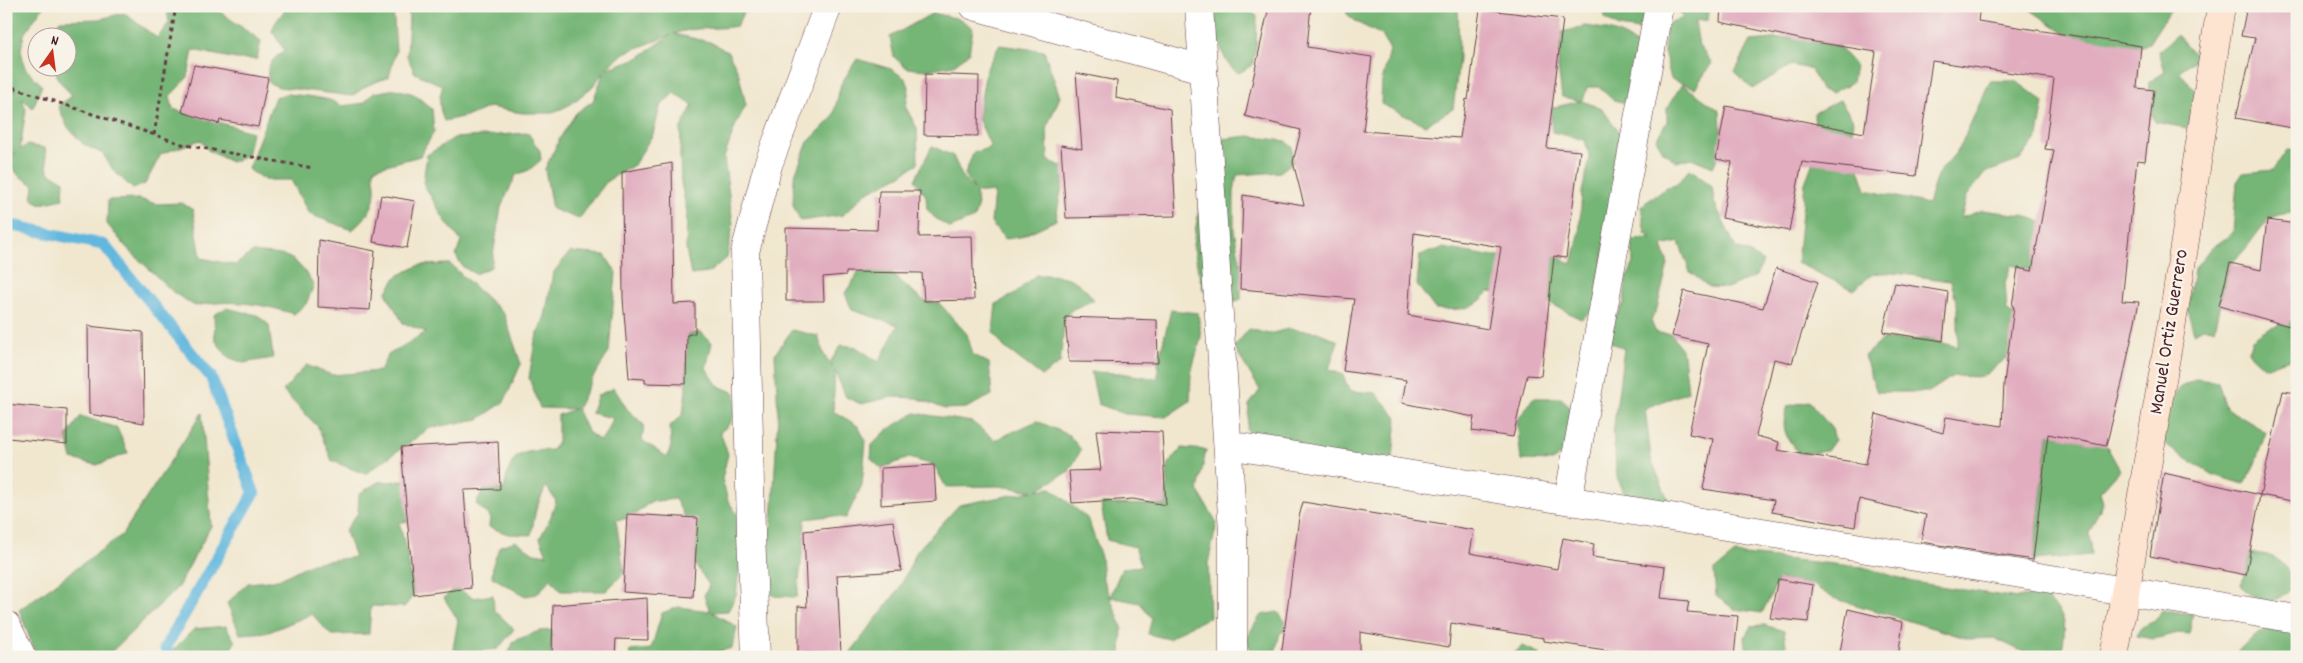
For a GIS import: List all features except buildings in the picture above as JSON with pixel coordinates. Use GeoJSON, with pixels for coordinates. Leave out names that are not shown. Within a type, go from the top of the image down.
{"type":"FeatureCollection","features":[{"type":"Feature","properties":{"kind":"street"},"geometry":{"type":"LineString","coordinates":[[756,657],[750,533],[745,252],[768,165],[828,6]]}},
{"type":"Feature","properties":{"kind":"street"},"geometry":{"type":"LineString","coordinates":[[974,6],[1202,69]]}},
{"type":"Feature","properties":{"kind":"street"},"geometry":{"type":"LineString","coordinates":[[1199,6],[1228,445],[1232,531],[1233,657]]}},
{"type":"Feature","properties":{"kind":"street"},"geometry":{"type":"LineString","coordinates":[[1568,500],[1658,6]]}},
{"type":"Feature","properties":{"kind":"street","name":"Manuel Ortiz Guerrero"},"geometry":{"type":"LineString","coordinates":[[2114,657],[2176,299],[2221,6]]}},
{"type":"Feature","properties":{"kind":"street"},"geometry":{"type":"LineString","coordinates":[[1228,445],[2297,619]]}},
{"type":"Feature","properties":{"kind":"street"},"geometry":{"type":"LineString","coordinates":[[6,625],[22,657]]}},
{"type":"Feature","properties":{"kind":"path"},"geometry":{"type":"LineString","coordinates":[[154,134],[176,6]]}},
{"type":"Feature","properties":{"kind":"path"},"geometry":{"type":"LineString","coordinates":[[6,85],[185,145],[313,168]]}},
{"type":"Feature","properties":{"kind":"green space"},"geometry":{"type":"Polygon","coordinates":[[[6,6],[44,6],[24,34],[21,50],[25,68],[28,71],[28,78],[35,78],[42,85],[33,108],[22,99],[26,109],[20,149],[27,145],[45,148],[48,172],[64,181],[63,199],[41,204],[32,199],[34,185],[19,176],[7,161],[16,153],[6,154],[6,86],[16,92],[6,83],[6,6]]]}},
{"type":"Feature","properties":{"kind":"green space"},"geometry":{"type":"Polygon","coordinates":[[[144,6],[212,6],[261,41],[257,59],[236,59],[193,50],[188,77],[170,96],[173,109],[252,132],[247,156],[231,162],[208,150],[200,140],[161,154],[145,184],[133,189],[113,170],[103,154],[83,144],[67,126],[58,106],[72,96],[58,78],[78,78],[78,28],[53,27],[60,20],[100,19],[124,13],[157,38],[169,23],[167,9],[144,6]]]}},
{"type":"Feature","properties":{"kind":"green space"},"geometry":{"type":"Polygon","coordinates":[[[287,6],[393,6],[396,51],[389,77],[368,85],[352,96],[279,87],[269,83],[268,72],[270,64],[285,51],[272,31],[287,6]]]}},
{"type":"Feature","properties":{"kind":"green space"},"geometry":{"type":"Polygon","coordinates":[[[406,6],[746,6],[737,26],[689,30],[674,34],[710,42],[728,52],[738,71],[746,105],[736,124],[724,158],[733,224],[727,258],[708,273],[691,275],[686,249],[687,212],[681,183],[680,155],[681,128],[693,105],[674,93],[660,107],[653,134],[634,165],[607,181],[579,219],[552,209],[545,169],[560,138],[576,113],[593,101],[604,72],[592,87],[571,104],[553,113],[522,113],[489,107],[471,115],[444,121],[440,104],[443,86],[415,73],[407,56],[409,17],[406,6]],[[671,35],[624,53],[606,69],[638,58],[671,35]]]}},
{"type":"Feature","properties":{"kind":"green space"},"geometry":{"type":"Polygon","coordinates":[[[1208,6],[1242,6],[1257,16],[1256,47],[1252,65],[1239,73],[1228,63],[1205,16],[1208,6]]]}},
{"type":"Feature","properties":{"kind":"green space"},"geometry":{"type":"Polygon","coordinates":[[[1346,6],[1458,6],[1459,59],[1453,109],[1425,125],[1381,104],[1382,81],[1390,50],[1382,35],[1358,23],[1347,14],[1346,6]]]}},
{"type":"Feature","properties":{"kind":"green space"},"geometry":{"type":"Polygon","coordinates":[[[1604,6],[1659,6],[1658,12],[1640,30],[1618,27],[1605,18],[1604,6]]]}},
{"type":"Feature","properties":{"kind":"green space"},"geometry":{"type":"Polygon","coordinates":[[[1675,6],[1710,6],[1708,20],[1695,21],[1699,46],[1712,63],[1695,88],[1671,79],[1664,50],[1667,24],[1683,17],[1675,6]]]}},
{"type":"Feature","properties":{"kind":"green space"},"geometry":{"type":"Polygon","coordinates":[[[2025,6],[2173,6],[2149,43],[2134,50],[2080,44],[2025,6]]]}},
{"type":"Feature","properties":{"kind":"green space"},"geometry":{"type":"Polygon","coordinates":[[[933,13],[960,19],[973,28],[969,53],[954,65],[927,70],[907,68],[894,57],[890,37],[933,13]]]}},
{"type":"Feature","properties":{"kind":"green space"},"geometry":{"type":"Polygon","coordinates":[[[1585,26],[1605,29],[1626,37],[1637,45],[1645,59],[1635,105],[1613,100],[1599,87],[1587,87],[1583,101],[1602,109],[1623,137],[1594,309],[1581,319],[1548,302],[1525,296],[1489,292],[1477,303],[1465,308],[1435,309],[1417,285],[1420,255],[1443,248],[1488,256],[1555,256],[1572,264],[1579,235],[1582,192],[1590,158],[1585,140],[1552,132],[1551,108],[1581,101],[1562,97],[1558,67],[1562,32],[1585,26]]]}},
{"type":"Feature","properties":{"kind":"green space"},"geometry":{"type":"Polygon","coordinates":[[[2177,35],[2198,58],[2179,71],[2198,94],[2187,128],[2154,122],[2148,102],[2149,82],[2165,72],[2159,51],[2177,35]]]}},
{"type":"Feature","properties":{"kind":"green space"},"geometry":{"type":"Polygon","coordinates":[[[1794,37],[1838,46],[1855,65],[1852,82],[1832,93],[1821,90],[1811,69],[1791,65],[1752,89],[1735,72],[1751,41],[1794,37]]]}},
{"type":"Feature","properties":{"kind":"green space"},"geometry":{"type":"Polygon","coordinates":[[[999,45],[1044,51],[1060,97],[1047,126],[1048,160],[1063,167],[1062,187],[1056,220],[1020,237],[1005,239],[991,223],[994,192],[976,192],[978,204],[974,218],[950,228],[934,217],[927,209],[926,196],[915,180],[932,146],[953,156],[963,178],[974,189],[965,174],[973,153],[991,147],[978,118],[986,70],[999,45]]]}},
{"type":"Feature","properties":{"kind":"green space"},"geometry":{"type":"Polygon","coordinates":[[[857,59],[891,69],[906,79],[909,87],[906,108],[917,128],[918,163],[901,175],[866,193],[843,215],[800,221],[793,205],[794,177],[808,142],[833,117],[841,84],[857,59]]]}},
{"type":"Feature","properties":{"kind":"green space"},"geometry":{"type":"Polygon","coordinates":[[[1990,81],[2016,81],[2044,102],[2038,136],[2020,160],[1985,173],[1967,196],[1961,218],[1982,210],[2023,215],[2039,221],[2061,235],[2047,274],[2011,265],[2005,283],[2007,311],[2019,318],[2008,357],[1982,377],[1953,376],[1929,392],[1877,392],[1864,356],[1882,340],[1928,339],[1958,347],[1958,309],[1951,281],[1879,273],[1868,278],[1854,290],[1797,263],[1805,183],[1816,154],[1814,113],[1840,100],[1854,121],[1850,142],[1866,190],[1928,204],[1937,175],[1959,149],[1990,81]]]}},
{"type":"Feature","properties":{"kind":"green space"},"geometry":{"type":"Polygon","coordinates":[[[1682,84],[1720,111],[1722,148],[1713,167],[1691,158],[1676,162],[1663,151],[1656,139],[1667,122],[1667,108],[1682,84]]]}},
{"type":"Feature","properties":{"kind":"green space"},"geometry":{"type":"Polygon","coordinates":[[[396,89],[414,94],[432,109],[434,132],[420,156],[375,168],[375,195],[372,207],[361,222],[352,230],[309,214],[291,180],[265,180],[248,169],[275,97],[288,94],[314,97],[330,100],[342,106],[364,103],[373,93],[396,89]]]}},
{"type":"Feature","properties":{"kind":"green space"},"geometry":{"type":"Polygon","coordinates":[[[528,133],[540,151],[541,160],[529,170],[516,175],[501,207],[491,267],[475,274],[463,267],[456,256],[461,241],[444,219],[423,183],[427,155],[454,138],[528,133]]]}},
{"type":"Feature","properties":{"kind":"green space"},"geometry":{"type":"Polygon","coordinates":[[[1249,136],[1286,141],[1292,147],[1293,162],[1280,172],[1237,175],[1234,192],[1234,230],[1241,267],[1241,299],[1229,304],[1203,290],[1193,245],[1206,165],[1222,139],[1249,136]]]}},
{"type":"Feature","properties":{"kind":"green space"},"geometry":{"type":"Polygon","coordinates":[[[2297,148],[2297,214],[2285,214],[2267,222],[2239,256],[2230,263],[2214,329],[2203,328],[2194,333],[2187,309],[2194,270],[2209,250],[2233,233],[2237,182],[2243,173],[2273,170],[2287,150],[2297,148]]]}},
{"type":"Feature","properties":{"kind":"green space"},"geometry":{"type":"Polygon","coordinates":[[[1690,169],[1712,186],[1714,202],[1736,248],[1748,252],[1763,262],[1756,276],[1727,288],[1709,287],[1690,272],[1679,242],[1662,246],[1668,264],[1657,308],[1651,321],[1656,333],[1672,334],[1684,355],[1688,392],[1645,408],[1651,459],[1669,502],[1650,508],[1629,504],[1617,477],[1613,433],[1624,349],[1608,341],[1612,324],[1624,303],[1626,280],[1633,265],[1632,240],[1651,238],[1645,233],[1641,206],[1667,187],[1676,185],[1690,169]]]}},
{"type":"Feature","properties":{"kind":"green space"},"geometry":{"type":"Polygon","coordinates":[[[139,199],[156,204],[182,203],[193,210],[201,258],[235,265],[253,252],[283,255],[295,261],[314,285],[306,304],[294,314],[245,303],[195,306],[174,293],[127,248],[107,224],[108,200],[139,199]]]}},
{"type":"Feature","properties":{"kind":"green space"},"geometry":{"type":"Polygon","coordinates":[[[570,252],[605,255],[616,272],[609,352],[592,379],[577,409],[587,431],[600,441],[608,431],[613,418],[591,413],[598,395],[614,388],[627,409],[644,425],[642,440],[667,457],[671,446],[670,426],[683,414],[686,389],[687,335],[701,332],[712,343],[706,368],[718,386],[735,393],[734,415],[730,424],[720,432],[728,454],[722,479],[728,501],[751,533],[739,571],[736,595],[728,611],[712,612],[737,627],[732,648],[698,657],[629,657],[630,651],[651,649],[662,613],[678,607],[710,611],[704,596],[709,585],[695,564],[685,517],[675,499],[650,502],[631,518],[616,520],[624,573],[606,591],[561,591],[551,579],[537,594],[525,596],[492,577],[493,564],[500,546],[516,541],[534,553],[547,555],[540,538],[550,519],[556,501],[546,486],[536,509],[531,535],[508,534],[489,527],[490,516],[476,504],[484,489],[504,489],[510,468],[518,456],[531,451],[552,450],[558,442],[558,415],[575,409],[540,408],[529,378],[535,341],[545,316],[553,273],[570,252]]]}},
{"type":"Feature","properties":{"kind":"green space"},"geometry":{"type":"Polygon","coordinates":[[[856,253],[888,270],[924,301],[939,303],[967,334],[973,355],[989,363],[992,395],[966,408],[945,409],[917,398],[892,397],[861,404],[846,397],[835,371],[833,411],[858,426],[866,441],[862,485],[846,518],[830,516],[805,519],[797,597],[774,596],[763,587],[763,552],[772,523],[778,414],[775,354],[792,330],[818,336],[824,355],[833,368],[831,361],[841,345],[856,347],[879,362],[898,325],[852,310],[845,293],[858,274],[856,253]]]}},
{"type":"Feature","properties":{"kind":"green space"},"geometry":{"type":"Polygon","coordinates":[[[450,264],[504,314],[521,364],[504,402],[479,419],[430,428],[365,474],[332,461],[318,427],[283,391],[306,365],[332,375],[380,371],[388,355],[426,332],[403,323],[386,293],[397,276],[420,265],[450,264]]]}},
{"type":"Feature","properties":{"kind":"green space"},"geometry":{"type":"Polygon","coordinates":[[[1036,275],[1069,278],[1088,292],[1094,300],[1073,309],[1065,317],[1060,363],[1042,376],[1004,347],[993,332],[996,304],[1013,295],[1036,275]]]}},
{"type":"Feature","properties":{"kind":"green space"},"geometry":{"type":"Polygon","coordinates":[[[226,308],[257,315],[269,325],[273,358],[243,363],[228,357],[215,340],[214,315],[226,308]]]}},
{"type":"Feature","properties":{"kind":"green space"},"geometry":{"type":"Polygon","coordinates":[[[1171,310],[1198,313],[1201,338],[1191,372],[1190,401],[1166,417],[1125,414],[1098,404],[1091,372],[1120,373],[1158,379],[1158,363],[1171,310]]]}},
{"type":"Feature","properties":{"kind":"green space"},"geometry":{"type":"Polygon","coordinates":[[[2297,319],[2297,357],[2264,367],[2248,352],[2252,339],[2268,328],[2297,319]]]}},
{"type":"Feature","properties":{"kind":"green space"},"geometry":{"type":"Polygon","coordinates":[[[1249,329],[1269,334],[1288,329],[1318,332],[1338,341],[1329,369],[1343,375],[1349,391],[1376,393],[1397,418],[1393,458],[1360,461],[1270,447],[1247,430],[1249,405],[1260,390],[1234,347],[1249,329]]]}},
{"type":"Feature","properties":{"kind":"green space"},"geometry":{"type":"Polygon","coordinates":[[[2196,379],[2218,382],[2226,408],[2266,432],[2253,469],[2244,484],[2211,474],[2165,445],[2162,421],[2179,388],[2196,379]]]}},
{"type":"Feature","properties":{"kind":"green space"},"geometry":{"type":"Polygon","coordinates":[[[1533,398],[1561,398],[1572,408],[1569,446],[1553,461],[1521,460],[1517,421],[1533,398]]]}},
{"type":"Feature","properties":{"kind":"green space"},"geometry":{"type":"Polygon","coordinates":[[[1809,401],[1832,429],[1835,440],[1827,451],[1799,454],[1787,437],[1784,420],[1788,406],[1809,401]]]}},
{"type":"Feature","properties":{"kind":"green space"},"geometry":{"type":"Polygon","coordinates":[[[202,413],[211,526],[178,587],[106,657],[37,657],[19,610],[122,535],[202,413]]]}},
{"type":"Feature","properties":{"kind":"green space"},"geometry":{"type":"Polygon","coordinates":[[[915,413],[972,422],[995,440],[1037,421],[1069,435],[1081,450],[1069,471],[1037,490],[1051,488],[1088,519],[1101,557],[1103,580],[1122,627],[1121,657],[847,657],[899,589],[917,551],[959,505],[1033,491],[999,486],[946,487],[934,465],[909,458],[881,468],[871,459],[872,445],[886,431],[915,413]]]}},
{"type":"Feature","properties":{"kind":"green space"},"geometry":{"type":"Polygon","coordinates":[[[81,416],[117,428],[128,453],[97,465],[72,459],[67,436],[81,416]]]}},
{"type":"Feature","properties":{"kind":"green space"},"geometry":{"type":"Polygon","coordinates":[[[2048,434],[2106,445],[2120,470],[2100,492],[2103,503],[2089,532],[2091,555],[2033,560],[2048,434]]]}},
{"type":"Feature","properties":{"kind":"green space"},"geometry":{"type":"Polygon","coordinates":[[[1182,448],[1206,450],[1198,491],[1217,523],[1208,563],[1210,617],[1188,627],[1169,639],[1148,634],[1152,618],[1140,603],[1110,597],[1122,568],[1142,566],[1135,547],[1107,540],[1101,504],[1166,505],[1168,464],[1182,448]]]}},
{"type":"Feature","properties":{"kind":"green space"},"geometry":{"type":"Polygon","coordinates":[[[404,481],[417,521],[399,522],[407,553],[414,595],[404,607],[371,606],[369,634],[331,635],[312,614],[269,632],[240,634],[227,603],[248,583],[278,580],[312,563],[355,557],[345,530],[358,513],[359,494],[378,482],[404,481]]]}},
{"type":"Feature","properties":{"kind":"green space"},"geometry":{"type":"Polygon","coordinates":[[[2250,553],[2272,557],[2283,564],[2296,582],[2290,590],[2277,599],[2270,601],[2262,600],[2248,592],[2241,585],[2250,553]]]}},
{"type":"Feature","properties":{"kind":"green space"},"geometry":{"type":"Polygon","coordinates":[[[1735,554],[1863,567],[1913,582],[2017,598],[2042,594],[2060,612],[2063,618],[2064,639],[2062,649],[2050,657],[2034,657],[1994,638],[1969,639],[1833,598],[1813,585],[1779,579],[1762,613],[1734,609],[1716,596],[1714,571],[1735,554]]]}},
{"type":"Feature","properties":{"kind":"green space"},"geometry":{"type":"Polygon","coordinates":[[[455,588],[474,598],[493,595],[494,610],[514,629],[498,649],[466,653],[453,649],[458,620],[444,598],[455,588]]]}},
{"type":"Feature","properties":{"kind":"green space"},"geometry":{"type":"Polygon","coordinates":[[[2162,610],[2193,614],[2189,634],[2178,633],[2154,639],[2136,636],[2141,627],[2155,621],[2162,610]]]}},
{"type":"Feature","properties":{"kind":"green space"},"geometry":{"type":"Polygon","coordinates":[[[1278,612],[1290,628],[1280,633],[1274,657],[1254,657],[1246,638],[1261,615],[1278,612]]]}},
{"type":"Feature","properties":{"kind":"green space"},"geometry":{"type":"Polygon","coordinates":[[[2297,619],[2297,657],[2239,657],[2235,654],[2263,631],[2297,619]]]}},
{"type":"Feature","properties":{"kind":"green space"},"geometry":{"type":"Polygon","coordinates":[[[1764,625],[1784,631],[1786,645],[1781,654],[1767,657],[1745,657],[1747,653],[1745,637],[1751,626],[1764,625]]]}},
{"type":"Feature","properties":{"kind":"green space"},"geometry":{"type":"Polygon","coordinates":[[[226,626],[235,642],[229,652],[232,657],[166,657],[194,629],[226,626]]]}},
{"type":"Feature","properties":{"kind":"green space"},"geometry":{"type":"Polygon","coordinates":[[[552,630],[551,657],[507,657],[514,641],[539,631],[552,630]]]}},
{"type":"Feature","properties":{"kind":"green space"},"geometry":{"type":"Polygon","coordinates":[[[1523,646],[1540,654],[1540,657],[1509,657],[1523,646]]]}},
{"type":"Feature","properties":{"kind":"waterway"},"geometry":{"type":"LineString","coordinates":[[6,224],[104,245],[211,377],[254,493],[165,648],[171,657]]}}]}
